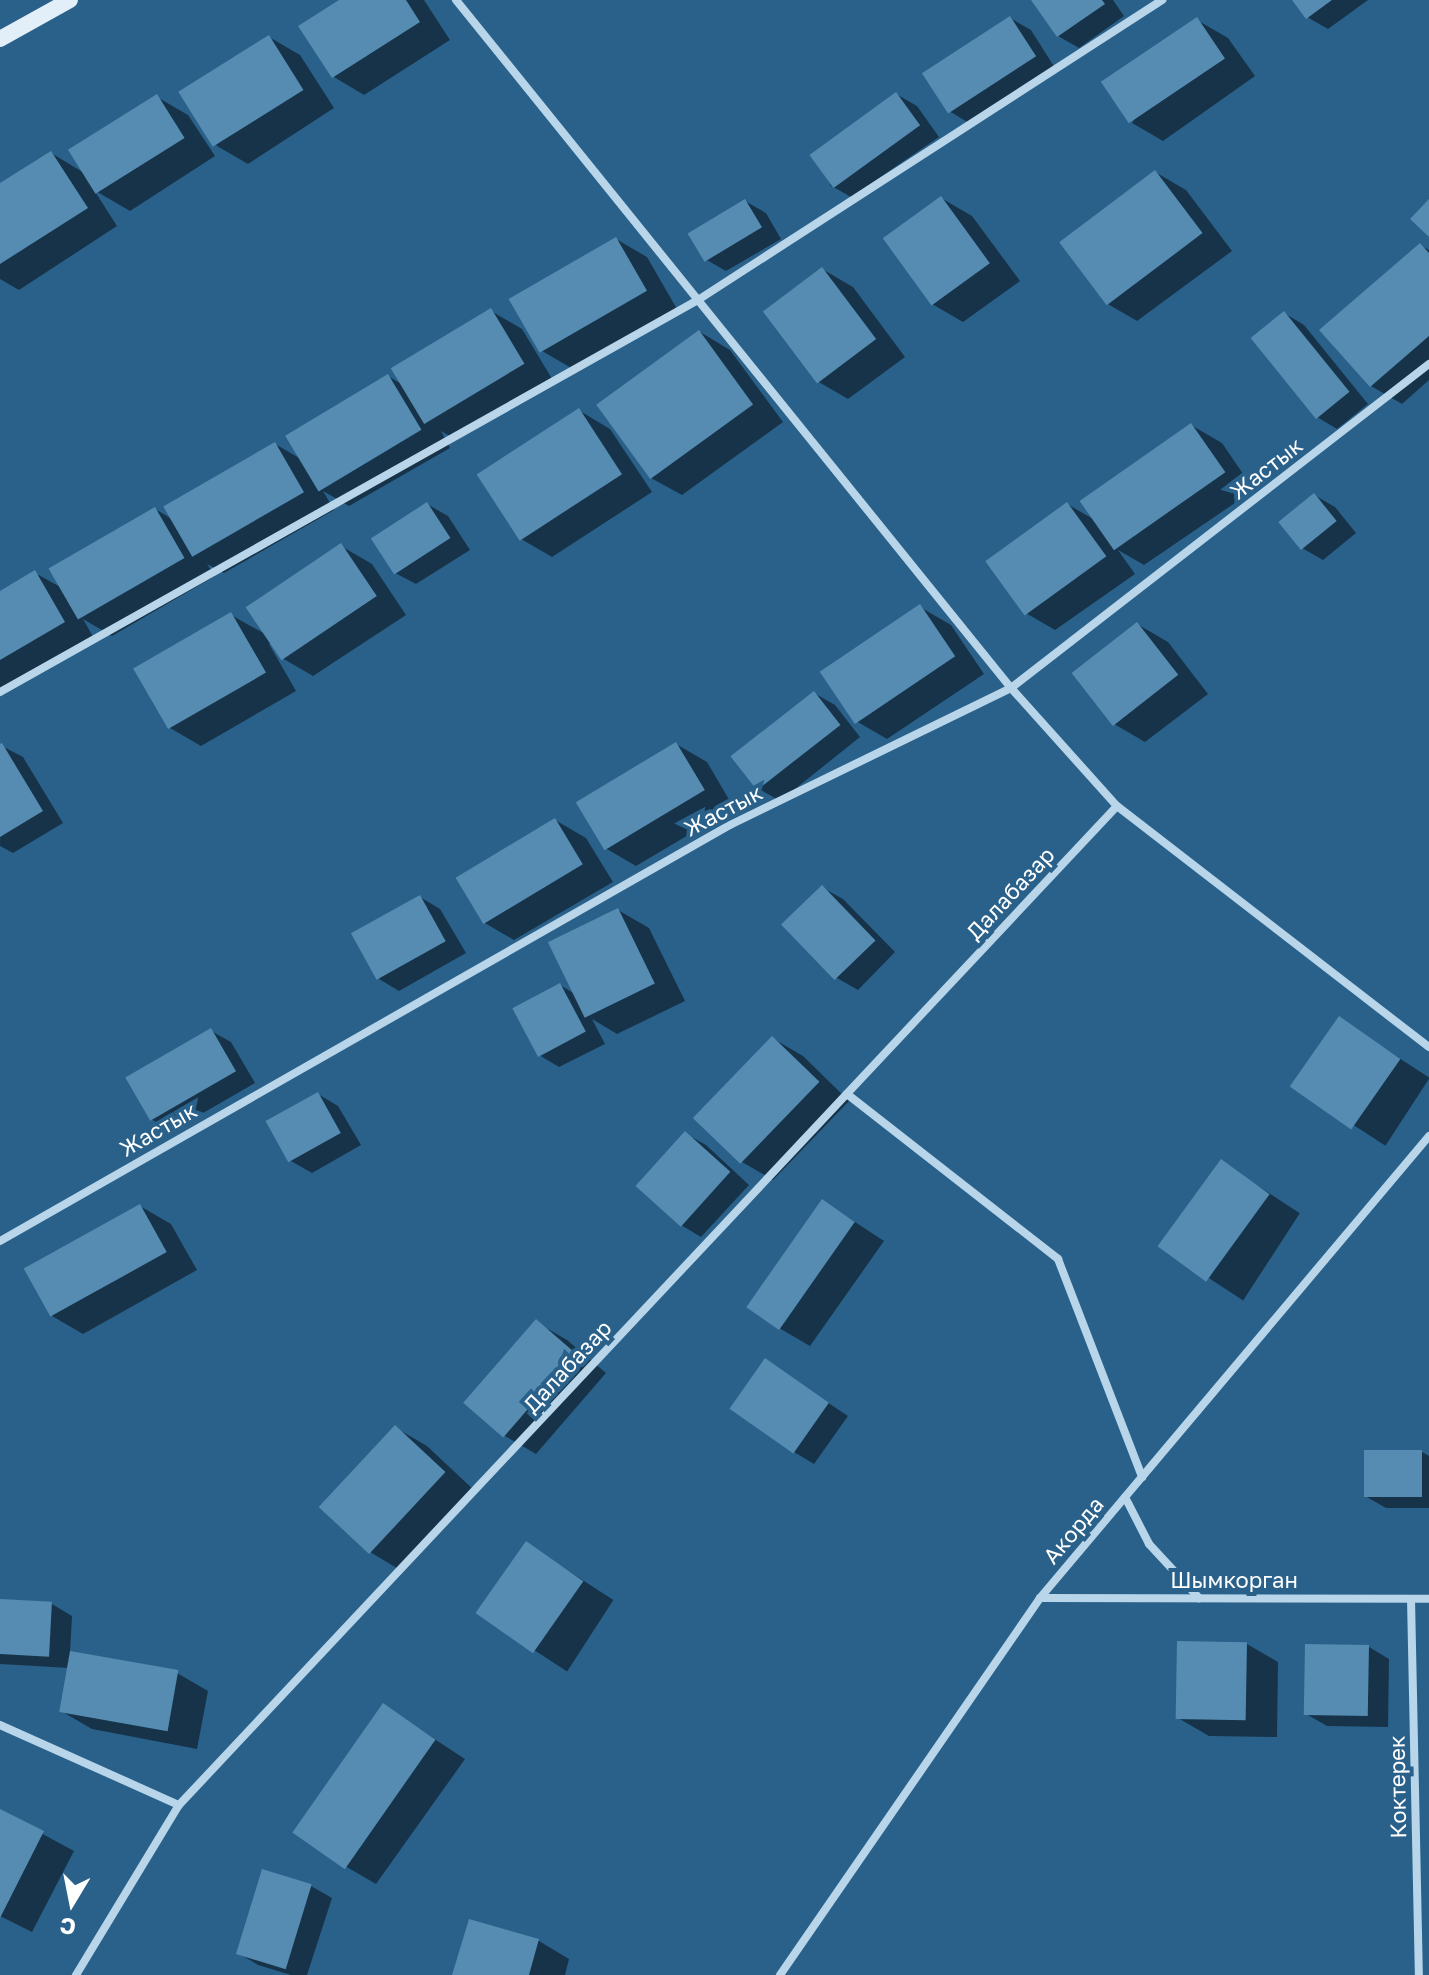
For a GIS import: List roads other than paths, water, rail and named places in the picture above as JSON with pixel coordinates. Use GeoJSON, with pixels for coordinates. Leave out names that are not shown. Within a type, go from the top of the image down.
{"type":"FeatureCollection","features":[{"type":"Feature","properties":{"kind":"main road"},"geometry":{"type":"LineString","coordinates":[[0,39],[70,0]]}},
{"type":"Feature","properties":{"kind":"street"},"geometry":{"type":"LineString","coordinates":[[456,0],[1011,688],[1117,806],[1429,1047]]}},
{"type":"Feature","properties":{"kind":"street"},"geometry":{"type":"LineString","coordinates":[[0,692],[698,300],[1162,0]]}},
{"type":"Feature","properties":{"kind":"street","name":"Жастык"},"geometry":{"type":"LineString","coordinates":[[0,1241],[730,825],[1011,688],[1429,364]]}},
{"type":"Feature","properties":{"kind":"street","name":"Далабазар"},"geometry":{"type":"LineString","coordinates":[[76,1975],[179,1805],[1117,806]]}},
{"type":"Feature","properties":{"kind":"street"},"geometry":{"type":"LineString","coordinates":[[847,1094],[1058,1259],[1142,1477]]}},
{"type":"Feature","properties":{"kind":"street","name":"Акорда"},"geometry":{"type":"LineString","coordinates":[[780,1975],[1040,1598],[1429,1136]]}},
{"type":"Feature","properties":{"kind":"street"},"geometry":{"type":"LineString","coordinates":[[1125,1497],[1149,1544],[1199,1598]]}},
{"type":"Feature","properties":{"kind":"street","name":"Шымкорган"},"geometry":{"type":"LineString","coordinates":[[1040,1598],[1429,1599]]}},
{"type":"Feature","properties":{"kind":"street","name":"Коктерек"},"geometry":{"type":"LineString","coordinates":[[1411,1599],[1419,1975]]}},
{"type":"Feature","properties":{"kind":"street"},"geometry":{"type":"LineString","coordinates":[[0,1725],[179,1805]]}}]}
